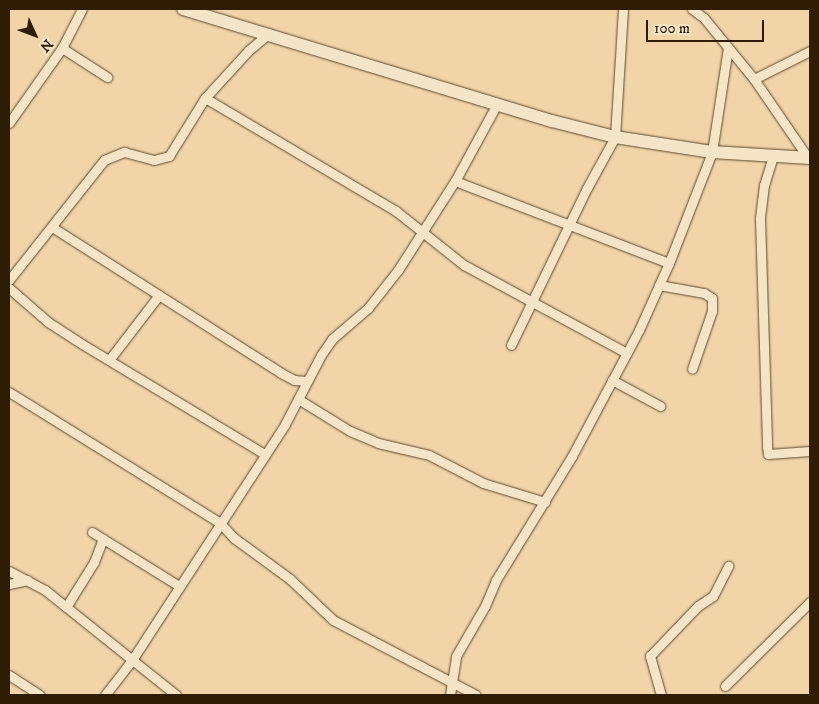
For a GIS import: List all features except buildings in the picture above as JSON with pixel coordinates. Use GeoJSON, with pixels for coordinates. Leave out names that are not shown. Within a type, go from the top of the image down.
{"type":"FeatureCollection","features":[{"type":"Feature","properties":{"kind":"main road"},"geometry":{"type":"LineString","coordinates":[[183,9],[498,104],[615,137],[712,152],[809,158]]}},
{"type":"Feature","properties":{"kind":"street"},"geometry":{"type":"LineString","coordinates":[[9,124],[62,48],[82,9]]}},
{"type":"Feature","properties":{"kind":"street"},"geometry":{"type":"LineString","coordinates":[[511,345],[615,137],[623,9]]}},
{"type":"Feature","properties":{"kind":"street"},"geometry":{"type":"LineString","coordinates":[[692,9],[754,79],[809,158]]}},
{"type":"Feature","properties":{"kind":"street"},"geometry":{"type":"LineString","coordinates":[[9,280],[52,227],[89,176],[114,154],[124,152],[154,160],[169,156],[205,98],[249,50],[269,34]]}},
{"type":"Feature","properties":{"kind":"street"},"geometry":{"type":"LineString","coordinates":[[62,48],[107,77]]}},
{"type":"Feature","properties":{"kind":"street"},"geometry":{"type":"LineString","coordinates":[[450,695],[454,683],[452,672],[456,656],[496,580],[545,502],[627,353],[669,263],[712,152],[728,48]]}},
{"type":"Feature","properties":{"kind":"street"},"geometry":{"type":"LineString","coordinates":[[754,79],[810,51]]}},
{"type":"Feature","properties":{"kind":"street"},"geometry":{"type":"LineString","coordinates":[[205,98],[350,182],[423,231],[464,265],[627,353]]}},
{"type":"Feature","properties":{"kind":"street"},"geometry":{"type":"LineString","coordinates":[[105,695],[132,660],[264,454],[332,339],[368,308],[423,231],[455,181],[498,104]]}},
{"type":"Feature","properties":{"kind":"street"},"geometry":{"type":"LineString","coordinates":[[773,156],[764,185],[760,219],[766,446],[768,454],[810,451]]}},
{"type":"Feature","properties":{"kind":"street"},"geometry":{"type":"LineString","coordinates":[[455,181],[669,263]]}},
{"type":"Feature","properties":{"kind":"street"},"geometry":{"type":"LineString","coordinates":[[52,227],[281,374],[294,380],[307,381]]}},
{"type":"Feature","properties":{"kind":"street"},"geometry":{"type":"LineString","coordinates":[[659,285],[704,293],[712,298],[712,310],[692,369]]}},
{"type":"Feature","properties":{"kind":"street"},"geometry":{"type":"LineString","coordinates":[[9,288],[48,322],[264,454]]}},
{"type":"Feature","properties":{"kind":"street"},"geometry":{"type":"LineString","coordinates":[[109,360],[158,295]]}},
{"type":"Feature","properties":{"kind":"street"},"geometry":{"type":"LineString","coordinates":[[612,380],[660,406]]}},
{"type":"Feature","properties":{"kind":"street"},"geometry":{"type":"LineString","coordinates":[[10,396],[220,523],[234,538],[290,579],[333,620],[476,695]]}},
{"type":"Feature","properties":{"kind":"street"},"geometry":{"type":"LineString","coordinates":[[298,399],[350,431],[378,443],[429,455],[483,484],[545,502]]}},
{"type":"Feature","properties":{"kind":"street"},"geometry":{"type":"LineString","coordinates":[[92,532],[179,586]]}},
{"type":"Feature","properties":{"kind":"street"},"geometry":{"type":"LineString","coordinates":[[66,608],[94,562],[103,539]]}},
{"type":"Feature","properties":{"kind":"street"},"geometry":{"type":"LineString","coordinates":[[661,695],[650,656],[698,606],[714,596],[728,566]]}},
{"type":"Feature","properties":{"kind":"street"},"geometry":{"type":"LineString","coordinates":[[9,571],[28,580],[66,608],[176,695]]}},
{"type":"Feature","properties":{"kind":"street"},"geometry":{"type":"LineString","coordinates":[[9,584],[28,580]]}},
{"type":"Feature","properties":{"kind":"street"},"geometry":{"type":"LineString","coordinates":[[725,686],[810,602]]}},
{"type":"Feature","properties":{"kind":"street"},"geometry":{"type":"LineString","coordinates":[[9,675],[40,695]]}}]}
